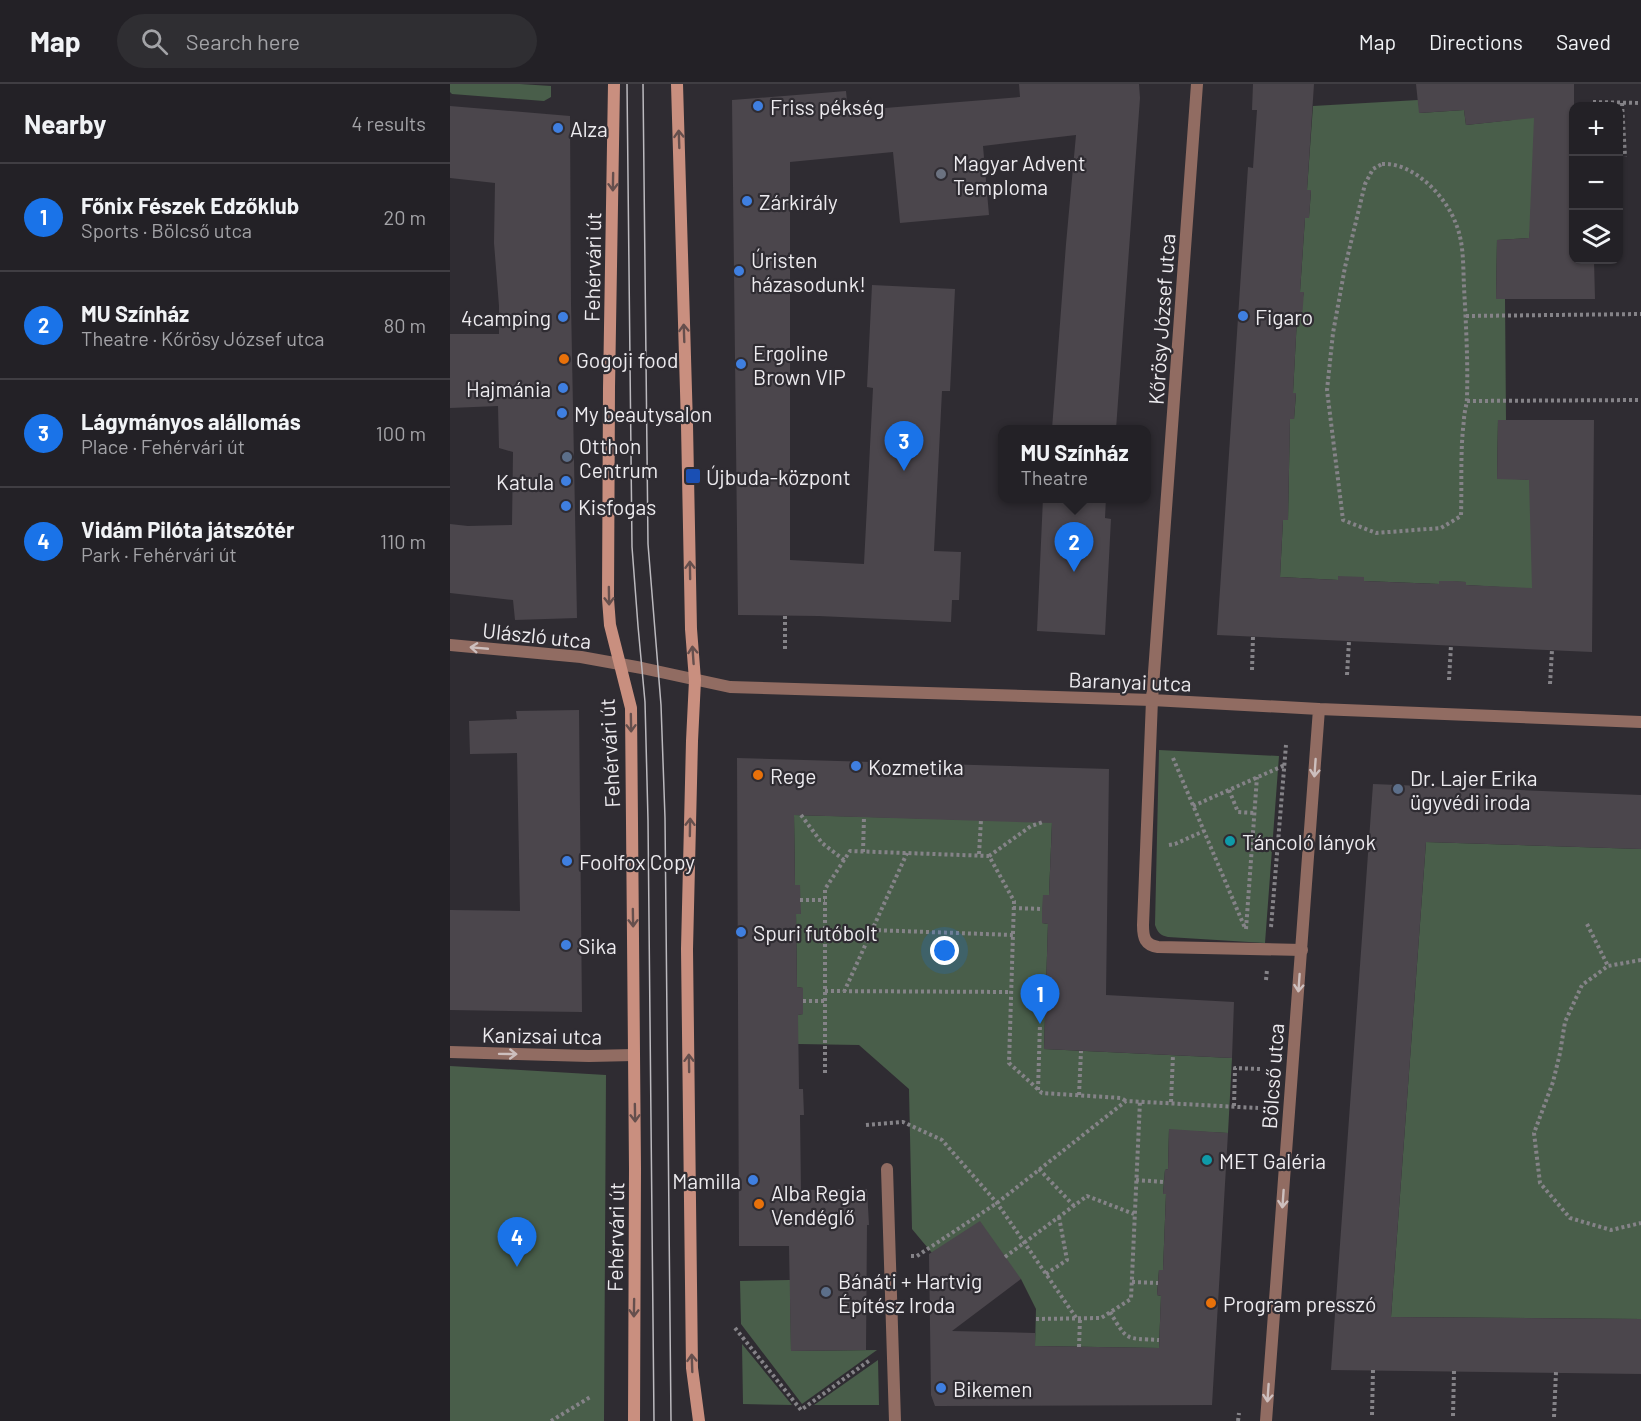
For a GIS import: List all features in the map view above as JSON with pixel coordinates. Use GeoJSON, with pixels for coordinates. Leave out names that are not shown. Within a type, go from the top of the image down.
{"type":"FeatureCollection","features":[{"type":"Feature","properties":{"kind":"street","name":"Fehérvári út"},"geometry":{"type":"LineString","coordinates":[[614,84],[608,599],[610,625],[630,708],[635,1179],[634,1421]]}},
{"type":"Feature","properties":{"kind":"street"},"geometry":{"type":"LineString","coordinates":[[677,84],[691,629],[695,680],[687,949],[692,1368],[699,1421]]}},
{"type":"Feature","properties":{"kind":"street","name":"Kőrösy József utca"},"geometry":{"type":"LineString","coordinates":[[1152,700],[1197,84]]}},
{"type":"Feature","properties":{"kind":"street","name":"Ulászló utca"},"geometry":{"type":"LineString","coordinates":[[450,645],[581,657],[620,665]]}},
{"type":"Feature","properties":{"kind":"street","name":"Baranyai utca"},"geometry":{"type":"LineString","coordinates":[[620,665],[730,687],[1152,700],[1319,710],[1641,722]]}},
{"type":"Feature","properties":{"kind":"street"},"geometry":{"type":"LineString","coordinates":[[1152,700],[1144,941],[1148,945],[1158,947],[1302,950]]}},
{"type":"Feature","properties":{"kind":"street","name":"Bölcső utca"},"geometry":{"type":"LineString","coordinates":[[1266,1421],[1319,710]]}},
{"type":"Feature","properties":{"kind":"street","name":"Kanizsai utca"},"geometry":{"type":"LineString","coordinates":[[450,1052],[634,1055]]}},
{"type":"Feature","properties":{"kind":"street"},"geometry":{"type":"LineString","coordinates":[[887,1169],[895,1421]]}},
{"type":"Feature","properties":{"kind":"path"},"geometry":{"type":"LineString","coordinates":[[1623,103],[1641,103]]}},
{"type":"Feature","properties":{"kind":"path"},"geometry":{"type":"LineString","coordinates":[[1623,121],[1625,157]]}},
{"type":"Feature","properties":{"kind":"path"},"geometry":{"type":"LineString","coordinates":[[1382,164],[1391,164],[1408,171],[1425,181],[1448,206],[1457,225],[1461,242],[1466,316],[1467,400],[1464,420],[1461,516],[1441,528],[1376,532],[1343,520],[1328,390],[1333,333],[1345,267],[1365,184],[1373,169],[1382,164]]}},
{"type":"Feature","properties":{"kind":"path"},"geometry":{"type":"LineString","coordinates":[[1466,316],[1641,314]]}},
{"type":"Feature","properties":{"kind":"path"},"geometry":{"type":"LineString","coordinates":[[1467,400],[1641,400]]}},
{"type":"Feature","properties":{"kind":"path"},"geometry":{"type":"LineString","coordinates":[[785,616],[785,652]]}},
{"type":"Feature","properties":{"kind":"path"},"geometry":{"type":"LineString","coordinates":[[1252,670],[1253,636]]}},
{"type":"Feature","properties":{"kind":"path"},"geometry":{"type":"LineString","coordinates":[[1347,675],[1349,641]]}},
{"type":"Feature","properties":{"kind":"path"},"geometry":{"type":"LineString","coordinates":[[1449,680],[1451,645]]}},
{"type":"Feature","properties":{"kind":"path"},"geometry":{"type":"LineString","coordinates":[[1550,684],[1552,650]]}},
{"type":"Feature","properties":{"kind":"path"},"geometry":{"type":"LineString","coordinates":[[1266,980],[1286,745]]}},
{"type":"Feature","properties":{"kind":"path"},"geometry":{"type":"LineString","coordinates":[[1170,752],[1246,929]]}},
{"type":"Feature","properties":{"kind":"path"},"geometry":{"type":"LineString","coordinates":[[1193,806],[1285,765]]}},
{"type":"Feature","properties":{"kind":"path"},"geometry":{"type":"LineString","coordinates":[[1246,929],[1257,777]]}},
{"type":"Feature","properties":{"kind":"path"},"geometry":{"type":"LineString","coordinates":[[1229,790],[1238,812],[1254,813]]}},
{"type":"Feature","properties":{"kind":"path"},"geometry":{"type":"LineString","coordinates":[[801,815],[822,843],[844,860]]}},
{"type":"Feature","properties":{"kind":"path"},"geometry":{"type":"LineString","coordinates":[[863,852],[864,817]]}},
{"type":"Feature","properties":{"kind":"path"},"geometry":{"type":"LineString","coordinates":[[979,854],[981,820]]}},
{"type":"Feature","properties":{"kind":"path"},"geometry":{"type":"LineString","coordinates":[[825,1073],[825,889],[850,851],[989,856],[1031,826],[1043,822]]}},
{"type":"Feature","properties":{"kind":"path"},"geometry":{"type":"LineString","coordinates":[[1147,848],[1175,844],[1204,831]]}},
{"type":"Feature","properties":{"kind":"path"},"geometry":{"type":"LineString","coordinates":[[844,992],[907,853]]}},
{"type":"Feature","properties":{"kind":"path"},"geometry":{"type":"LineString","coordinates":[[989,856],[1014,901],[1009,1064],[1042,1093],[1121,1098],[1126,1101],[1258,1108]]}},
{"type":"Feature","properties":{"kind":"path"},"geometry":{"type":"LineString","coordinates":[[800,900],[825,900]]}},
{"type":"Feature","properties":{"kind":"path"},"geometry":{"type":"LineString","coordinates":[[1014,909],[1042,909]]}},
{"type":"Feature","properties":{"kind":"path"},"geometry":{"type":"LineString","coordinates":[[1587,924],[1608,966]]}},
{"type":"Feature","properties":{"kind":"path"},"geometry":{"type":"LineString","coordinates":[[1246,929],[1270,933]]}},
{"type":"Feature","properties":{"kind":"path"},"geometry":{"type":"LineString","coordinates":[[872,930],[1012,935]]}},
{"type":"Feature","properties":{"kind":"path"},"geometry":{"type":"LineString","coordinates":[[1641,960],[1608,966],[1582,985],[1565,1022],[1553,1082],[1534,1133],[1540,1183],[1570,1218],[1611,1230],[1641,1223]]}},
{"type":"Feature","properties":{"kind":"path"},"geometry":{"type":"LineString","coordinates":[[825,991],[1011,992]]}},
{"type":"Feature","properties":{"kind":"path"},"geometry":{"type":"LineString","coordinates":[[803,1001],[825,1001]]}},
{"type":"Feature","properties":{"kind":"path"},"geometry":{"type":"LineString","coordinates":[[1038,1090],[1040,1024]]}},
{"type":"Feature","properties":{"kind":"path"},"geometry":{"type":"LineString","coordinates":[[1079,1095],[1081,1051]]}},
{"type":"Feature","properties":{"kind":"path"},"geometry":{"type":"LineString","coordinates":[[1171,1102],[1173,1055]]}},
{"type":"Feature","properties":{"kind":"path"},"geometry":{"type":"LineString","coordinates":[[1234,1106],[1235,1068],[1260,1069]]}},
{"type":"Feature","properties":{"kind":"path"},"geometry":{"type":"LineString","coordinates":[[890,1257],[916,1256],[997,1203],[1126,1101]]}},
{"type":"Feature","properties":{"kind":"path"},"geometry":{"type":"LineString","coordinates":[[1035,1319],[1101,1318],[1131,1299],[1140,1101]]}},
{"type":"Feature","properties":{"kind":"path"},"geometry":{"type":"LineString","coordinates":[[866,1125],[903,1122],[942,1140],[997,1203],[1078,1319],[1079,1347]]}},
{"type":"Feature","properties":{"kind":"path"},"geometry":{"type":"LineString","coordinates":[[1039,1169],[1074,1206]]}},
{"type":"Feature","properties":{"kind":"path"},"geometry":{"type":"LineString","coordinates":[[1136,1180],[1164,1182]]}},
{"type":"Feature","properties":{"kind":"path"},"geometry":{"type":"LineString","coordinates":[[1005,1257],[1087,1196],[1135,1214]]}},
{"type":"Feature","properties":{"kind":"path"},"geometry":{"type":"LineString","coordinates":[[1046,1274],[1067,1260],[1059,1217]]}},
{"type":"Feature","properties":{"kind":"path"},"geometry":{"type":"LineString","coordinates":[[1132,1282],[1158,1283]]}},
{"type":"Feature","properties":{"kind":"path"},"geometry":{"type":"LineString","coordinates":[[1110,1312],[1123,1334],[1129,1338],[1159,1340]]}},
{"type":"Feature","properties":{"kind":"path"},"geometry":{"type":"LineString","coordinates":[[735,1328],[801,1410],[893,1343]]}},
{"type":"Feature","properties":{"kind":"path"},"geometry":{"type":"LineString","coordinates":[[1372,1415],[1373,1370]]}},
{"type":"Feature","properties":{"kind":"path"},"geometry":{"type":"LineString","coordinates":[[1453,1416],[1454,1371]]}},
{"type":"Feature","properties":{"kind":"path"},"geometry":{"type":"LineString","coordinates":[[1554,1417],[1556,1372]]}},
{"type":"Feature","properties":{"kind":"path"},"geometry":{"type":"LineString","coordinates":[[551,1421],[592,1396]]}},
{"type":"Feature","properties":{"kind":"path"},"geometry":{"type":"LineString","coordinates":[[1238,1421],[1239,1413]]}},
{"type":"Feature","properties":{"kind":"green space"},"geometry":{"type":"Polygon","coordinates":[[[450,84],[551,86],[551,97],[544,101],[452,94],[450,84]]]}},
{"type":"Feature","properties":{"kind":"green space"},"geometry":{"type":"Polygon","coordinates":[[[1418,100],[1420,113],[1464,110],[1466,125],[1512,120],[1548,101],[1529,238],[1497,240],[1496,299],[1505,299],[1506,420],[1498,420],[1497,478],[1535,480],[1534,589],[1466,585],[1466,582],[1439,581],[1439,584],[1364,581],[1364,577],[1338,577],[1338,580],[1280,577],[1283,520],[1288,520],[1290,419],[1294,419],[1296,394],[1293,393],[1297,318],[1304,293],[1300,292],[1305,218],[1309,217],[1311,191],[1307,190],[1313,106],[1418,100]]]}},
{"type":"Feature","properties":{"kind":"green space"},"geometry":{"type":"Polygon","coordinates":[[[1159,750],[1279,756],[1265,943],[1168,937],[1157,930],[1155,925],[1159,750]]]}},
{"type":"Feature","properties":{"kind":"green space"},"geometry":{"type":"Polygon","coordinates":[[[794,815],[1052,822],[1049,895],[1042,923],[1048,924],[1044,1049],[1232,1058],[1228,1133],[1169,1130],[1168,1169],[1165,1170],[1163,1194],[1166,1194],[1163,1270],[1159,1270],[1157,1295],[1161,1296],[1159,1348],[1035,1346],[1036,1309],[1021,1279],[932,1253],[912,1229],[909,1089],[859,1045],[798,1044],[798,1015],[803,1014],[803,988],[797,987],[796,914],[801,914],[795,885],[794,815]]]}},
{"type":"Feature","properties":{"kind":"green space"},"geometry":{"type":"Polygon","coordinates":[[[1426,842],[1641,849],[1641,1319],[1391,1317],[1426,842]]]}},
{"type":"Feature","properties":{"kind":"green space"},"geometry":{"type":"Polygon","coordinates":[[[450,1066],[606,1075],[604,1421],[450,1421],[450,1066]]]}},
{"type":"Feature","properties":{"kind":"green space"},"geometry":{"type":"Polygon","coordinates":[[[790,1280],[791,1351],[877,1350],[802,1404],[741,1324],[740,1281],[790,1280]]]}},
{"type":"Feature","properties":{"kind":"green space"},"geometry":{"type":"Polygon","coordinates":[[[742,1344],[792,1405],[743,1404],[742,1344]]]}},
{"type":"Feature","properties":{"kind":"green space"},"geometry":{"type":"Polygon","coordinates":[[[878,1360],[879,1405],[814,1405],[878,1360]]]}},
{"type":"Feature","properties":{"kind":"building"},"geometry":{"type":"Polygon","coordinates":[[[1019,84],[1139,84],[1140,98],[1116,425],[1052,425],[1076,135],[983,146],[989,215],[900,223],[893,152],[790,162],[790,560],[864,564],[873,388],[867,387],[872,285],[955,289],[950,391],[942,391],[934,551],[961,552],[959,600],[952,600],[951,622],[738,615],[732,100],[846,91],[848,111],[1020,97],[1019,84]]]}},
{"type":"Feature","properties":{"kind":"building"},"geometry":{"type":"Polygon","coordinates":[[[1253,84],[1314,84],[1307,190],[1311,190],[1309,218],[1305,218],[1300,292],[1304,292],[1302,318],[1297,318],[1293,393],[1296,393],[1294,419],[1290,419],[1288,520],[1283,520],[1280,577],[1338,580],[1338,576],[1364,577],[1364,581],[1439,584],[1439,581],[1453,581],[1466,582],[1466,585],[1532,588],[1529,480],[1497,479],[1498,420],[1594,420],[1592,652],[1217,635],[1248,167],[1253,168],[1257,110],[1252,110],[1253,84]]]}},
{"type":"Feature","properties":{"kind":"building"},"geometry":{"type":"Polygon","coordinates":[[[1416,84],[1574,84],[1574,102],[1569,102],[1569,264],[1594,264],[1595,299],[1496,299],[1497,240],[1529,238],[1534,118],[1466,125],[1464,110],[1419,113],[1416,84]]]}},
{"type":"Feature","properties":{"kind":"building"},"geometry":{"type":"Polygon","coordinates":[[[450,106],[570,116],[577,618],[515,620],[513,600],[450,593],[450,524],[512,525],[513,452],[499,448],[498,406],[450,408],[450,334],[499,334],[499,306],[494,243],[495,183],[450,178],[450,106]]]}},
{"type":"Feature","properties":{"kind":"building"},"geometry":{"type":"Polygon","coordinates":[[[1043,503],[1106,503],[1105,518],[1111,519],[1105,635],[1037,631],[1043,503]]]}},
{"type":"Feature","properties":{"kind":"building"},"geometry":{"type":"Polygon","coordinates":[[[579,710],[582,1012],[450,1010],[450,910],[520,911],[517,753],[470,754],[469,721],[517,719],[516,711],[579,710]]]}},
{"type":"Feature","properties":{"kind":"building"},"geometry":{"type":"Polygon","coordinates":[[[737,758],[1109,769],[1106,995],[1234,1002],[1232,1058],[1044,1049],[1048,924],[1042,923],[1042,909],[1043,895],[1049,895],[1052,823],[794,815],[795,885],[800,885],[801,914],[796,914],[797,987],[803,988],[803,1014],[798,1015],[799,1089],[803,1089],[804,1115],[800,1115],[801,1190],[867,1189],[869,1225],[867,1225],[866,1350],[791,1351],[789,1246],[739,1246],[737,758]]]}},
{"type":"Feature","properties":{"kind":"building"},"geometry":{"type":"Polygon","coordinates":[[[1373,784],[1641,795],[1641,849],[1426,842],[1391,1317],[1641,1319],[1641,1374],[1331,1370],[1373,784]]]}},
{"type":"Feature","properties":{"kind":"building"},"geometry":{"type":"Polygon","coordinates":[[[1169,1129],[1228,1133],[1212,1405],[935,1406],[931,1395],[929,1254],[980,1221],[1021,1279],[952,1331],[1035,1333],[1035,1346],[1159,1348],[1161,1296],[1157,1295],[1159,1270],[1163,1270],[1166,1194],[1163,1194],[1165,1170],[1168,1169],[1169,1129]]]}},
{"type":"Feature","properties":{"kind":"tram line"},"geometry":{"type":"LineString","coordinates":[[627,84],[632,547],[645,702],[648,820],[654,1421]]}},
{"type":"Feature","properties":{"kind":"tram line"},"geometry":{"type":"LineString","coordinates":[[643,84],[648,544],[661,705],[665,818],[671,1421]]}},
{"type":"Feature","properties":{"kind":"place","name":"Friss pékség"},"geometry":{"type":"Point","coordinates":[758,106]}},
{"type":"Feature","properties":{"kind":"place","name":"Alza"},"geometry":{"type":"Point","coordinates":[558,128]}},
{"type":"Feature","properties":{"kind":"place","name":"Magyar Advent Temploma"},"geometry":{"type":"Point","coordinates":[941,174]}},
{"type":"Feature","properties":{"kind":"place","name":"Zárkirály"},"geometry":{"type":"Point","coordinates":[747,201]}},
{"type":"Feature","properties":{"kind":"place","name":"Úristen házasodunk!"},"geometry":{"type":"Point","coordinates":[739,271]}},
{"type":"Feature","properties":{"kind":"place","name":"Figaro"},"geometry":{"type":"Point","coordinates":[1243,316]}},
{"type":"Feature","properties":{"kind":"place","name":"4camping"},"geometry":{"type":"Point","coordinates":[563,317]}},
{"type":"Feature","properties":{"kind":"place","name":"Gogoji food"},"geometry":{"type":"Point","coordinates":[564,359]}},
{"type":"Feature","properties":{"kind":"place","name":"Ergoline Brown VIP"},"geometry":{"type":"Point","coordinates":[741,364]}},
{"type":"Feature","properties":{"kind":"place","name":"Hajmánia"},"geometry":{"type":"Point","coordinates":[563,388]}},
{"type":"Feature","properties":{"kind":"place","name":"My beautysalon"},"geometry":{"type":"Point","coordinates":[562,413]}},
{"type":"Feature","properties":{"kind":"place","name":"Otthon Centrum"},"geometry":{"type":"Point","coordinates":[567,457]}},
{"type":"Feature","properties":{"kind":"place","name":"Lágymányos alállomás"},"geometry":{"type":"Point","coordinates":[904,471]}},
{"type":"Feature","properties":{"kind":"place","name":"Újbuda-központ"},"geometry":{"type":"Point","coordinates":[693,476]}},
{"type":"Feature","properties":{"kind":"place","name":"Katula"},"geometry":{"type":"Point","coordinates":[566,481]}},
{"type":"Feature","properties":{"kind":"place","name":"Kisfogas"},"geometry":{"type":"Point","coordinates":[566,506]}},
{"type":"Feature","properties":{"kind":"place","name":"MU Színház"},"geometry":{"type":"Point","coordinates":[1074,572]}},
{"type":"Feature","properties":{"kind":"place","name":"Kozmetika"},"geometry":{"type":"Point","coordinates":[856,766]}},
{"type":"Feature","properties":{"kind":"place","name":"Rege"},"geometry":{"type":"Point","coordinates":[758,775]}},
{"type":"Feature","properties":{"kind":"place","name":"Dr. Lajer Erika ügyvédi iroda"},"geometry":{"type":"Point","coordinates":[1398,789]}},
{"type":"Feature","properties":{"kind":"place","name":"Táncoló lányok"},"geometry":{"type":"Point","coordinates":[1230,841]}},
{"type":"Feature","properties":{"kind":"place","name":"Foolfox Copy"},"geometry":{"type":"Point","coordinates":[567,861]}},
{"type":"Feature","properties":{"kind":"place","name":"Spuri futóbolt"},"geometry":{"type":"Point","coordinates":[741,932]}},
{"type":"Feature","properties":{"kind":"place","name":"Sika"},"geometry":{"type":"Point","coordinates":[566,945]}},
{"type":"Feature","properties":{"kind":"place","name":"Főnix Fészek Edzőklub"},"geometry":{"type":"Point","coordinates":[1040,1024]}},
{"type":"Feature","properties":{"kind":"place","name":"MET Galéria"},"geometry":{"type":"Point","coordinates":[1207,1160]}},
{"type":"Feature","properties":{"kind":"place","name":"Mamilla"},"geometry":{"type":"Point","coordinates":[753,1180]}},
{"type":"Feature","properties":{"kind":"place","name":"Alba Regia Vendéglő"},"geometry":{"type":"Point","coordinates":[759,1204]}},
{"type":"Feature","properties":{"kind":"place","name":"Vidám Pilóta játszótér"},"geometry":{"type":"Point","coordinates":[517,1267]}},
{"type":"Feature","properties":{"kind":"place","name":"Bánáti + Hartvig Építész Iroda"},"geometry":{"type":"Point","coordinates":[826,1292]}},
{"type":"Feature","properties":{"kind":"place","name":"Program presszó"},"geometry":{"type":"Point","coordinates":[1211,1303]}},
{"type":"Feature","properties":{"kind":"place","name":"Bikemen"},"geometry":{"type":"Point","coordinates":[941,1388]}}]}
